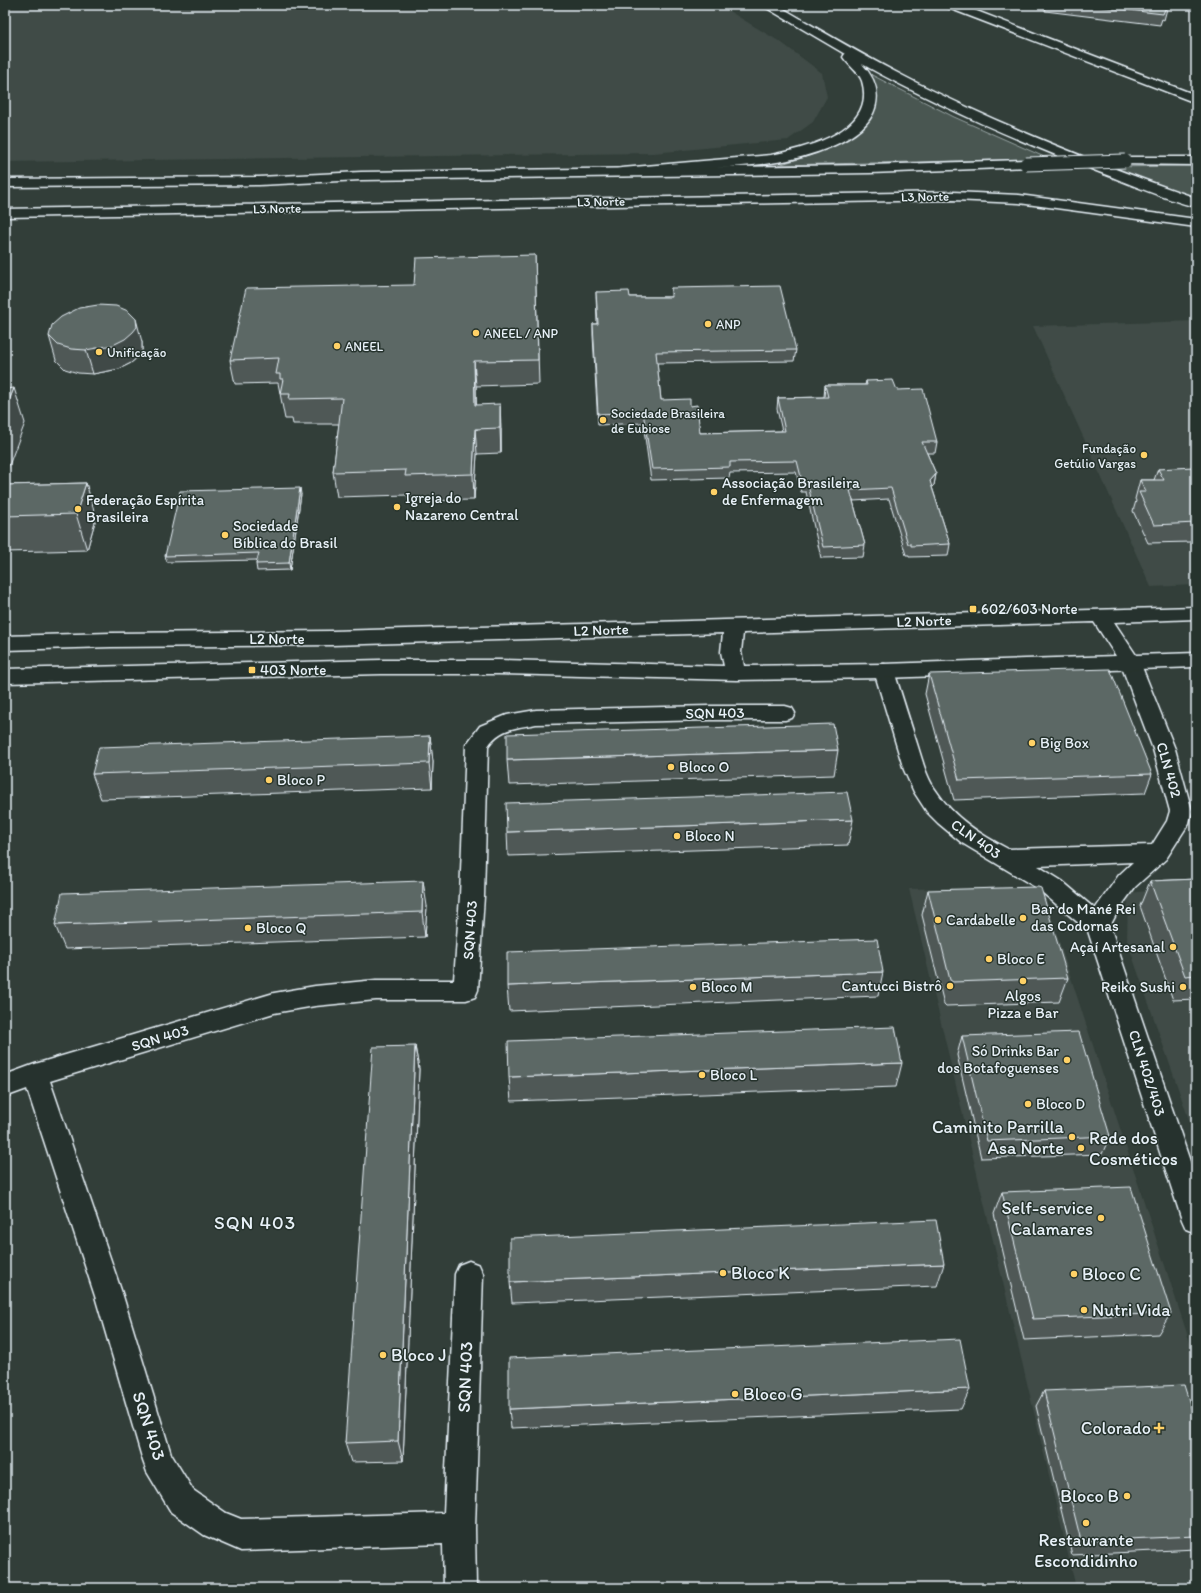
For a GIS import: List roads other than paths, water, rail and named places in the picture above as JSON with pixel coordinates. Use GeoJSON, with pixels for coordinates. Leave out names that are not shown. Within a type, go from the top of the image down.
{"type":"FeatureCollection","features":[{"type":"Feature","properties":{"kind":"main road"},"geometry":{"type":"LineString","coordinates":[[769,5],[840,47],[932,96],[1057,152],[1196,203]]}},
{"type":"Feature","properties":{"kind":"main road"},"geometry":{"type":"LineString","coordinates":[[950,5],[1196,100]]}},
{"type":"Feature","properties":{"kind":"main road"},"geometry":{"type":"LineString","coordinates":[[622,172],[746,162],[793,156],[825,145],[845,134],[864,120],[870,109],[872,95],[868,80],[840,47]]}},
{"type":"Feature","properties":{"kind":"main road","name":"L3 Norte"},"geometry":{"type":"LineString","coordinates":[[5,183],[259,181],[361,176],[579,173],[1125,161],[1196,161]]}},
{"type":"Feature","properties":{"kind":"main road"},"geometry":{"type":"LineString","coordinates":[[529,202],[574,196],[580,193],[579,173]]}},
{"type":"Feature","properties":{"kind":"main road"},"geometry":{"type":"LineString","coordinates":[[139,210],[122,207],[120,205],[122,196],[130,191],[136,190],[203,187],[259,181]]}},
{"type":"Feature","properties":{"kind":"main road"},"geometry":{"type":"LineString","coordinates":[[5,212],[65,208],[82,204],[96,196],[95,189],[54,182]]}},
{"type":"Feature","properties":{"kind":"main road","name":"L3 Norte"},"geometry":{"type":"LineString","coordinates":[[5,212],[953,196],[1019,199],[1196,223]]}},
{"type":"Feature","properties":{"kind":"main road","name":"L2 Norte"},"geometry":{"type":"LineString","coordinates":[[5,643],[111,640],[327,638],[1196,613]]}},
{"type":"Feature","properties":{"kind":"main road","name":"CLN 402"},"geometry":{"type":"LineString","coordinates":[[1098,926],[1111,903],[1127,881],[1158,853],[1178,823],[1181,811],[1164,749],[1130,662],[1100,616]]}},
{"type":"Feature","properties":{"kind":"main road"},"geometry":{"type":"LineString","coordinates":[[734,626],[731,652],[736,673]]}},
{"type":"Feature","properties":{"kind":"main road","name":"L2 Norte"},"geometry":{"type":"LineString","coordinates":[[5,676],[381,667],[499,667],[736,673],[1196,660]]}},
{"type":"Feature","properties":{"kind":"main road","name":"CLN 403"},"geometry":{"type":"LineString","coordinates":[[884,670],[896,716],[916,776],[934,806],[959,831],[1003,858],[1038,876],[1061,892],[1098,926]]}},
{"type":"Feature","properties":{"kind":"main road","name":"SQN 403"},"geometry":{"type":"LineString","coordinates":[[5,1086],[35,1075],[274,1003],[314,996],[376,990],[466,990],[472,896],[477,745],[487,731],[507,722],[536,717],[709,713],[785,713]]}},
{"type":"Feature","properties":{"kind":"main road"},"geometry":{"type":"LineString","coordinates":[[1003,858],[1158,853]]}},
{"type":"Feature","properties":{"kind":"main road","name":"CLN 402/403"},"geometry":{"type":"LineString","coordinates":[[1098,926],[1196,1220]]}},
{"type":"Feature","properties":{"kind":"main road","name":"SQN 403"},"geometry":{"type":"LineString","coordinates":[[35,1075],[109,1296],[158,1461],[182,1501],[215,1524],[241,1535],[459,1528]]}},
{"type":"Feature","properties":{"kind":"main road","name":"SQN 403"},"geometry":{"type":"LineString","coordinates":[[460,1588],[459,1528],[469,1274]]}},
{"type":"Feature","properties":{"kind":"place","name":"ANP"},"geometry":{"type":"Point","coordinates":[708,324]}},
{"type":"Feature","properties":{"kind":"place","name":"ANEEL / ANP"},"geometry":{"type":"Point","coordinates":[476,333]}},
{"type":"Feature","properties":{"kind":"place","name":"ANEEL"},"geometry":{"type":"Point","coordinates":[337,346]}},
{"type":"Feature","properties":{"kind":"place","name":"Unificação"},"geometry":{"type":"Point","coordinates":[99,352]}},
{"type":"Feature","properties":{"kind":"place","name":"Sociedade Brasileira de Eubiose"},"geometry":{"type":"Point","coordinates":[603,420]}},
{"type":"Feature","properties":{"kind":"place","name":"Fundação Getúlio Vargas"},"geometry":{"type":"Point","coordinates":[1144,455]}},
{"type":"Feature","properties":{"kind":"place","name":"Associação Brasileira de Enfermagem"},"geometry":{"type":"Point","coordinates":[714,492]}},
{"type":"Feature","properties":{"kind":"place","name":"Igreja do Nazareno Central"},"geometry":{"type":"Point","coordinates":[397,507]}},
{"type":"Feature","properties":{"kind":"place","name":"Federação Espírita Brasileira"},"geometry":{"type":"Point","coordinates":[78,509]}},
{"type":"Feature","properties":{"kind":"place","name":"Sociedade Bíblica do Brasil"},"geometry":{"type":"Point","coordinates":[225,535]}},
{"type":"Feature","properties":{"kind":"place","name":"602/603 Norte"},"geometry":{"type":"Point","coordinates":[973,609]}},
{"type":"Feature","properties":{"kind":"place","name":"403 Norte"},"geometry":{"type":"Point","coordinates":[252,670]}},
{"type":"Feature","properties":{"kind":"place","name":"Big Box"},"geometry":{"type":"Point","coordinates":[1032,743]}},
{"type":"Feature","properties":{"kind":"place","name":"Bloco O"},"geometry":{"type":"Point","coordinates":[671,767]}},
{"type":"Feature","properties":{"kind":"place","name":"Bloco P"},"geometry":{"type":"Point","coordinates":[269,780]}},
{"type":"Feature","properties":{"kind":"place","name":"Bloco N"},"geometry":{"type":"Point","coordinates":[677,836]}},
{"type":"Feature","properties":{"kind":"place","name":"Bar do Mané Rei das Codornas"},"geometry":{"type":"Point","coordinates":[1023,918]}},
{"type":"Feature","properties":{"kind":"place","name":"Cardabelle"},"geometry":{"type":"Point","coordinates":[938,920]}},
{"type":"Feature","properties":{"kind":"place","name":"Bloco Q"},"geometry":{"type":"Point","coordinates":[248,928]}},
{"type":"Feature","properties":{"kind":"place","name":"Açaí Artesanal"},"geometry":{"type":"Point","coordinates":[1173,947]}},
{"type":"Feature","properties":{"kind":"place","name":"Bloco E"},"geometry":{"type":"Point","coordinates":[989,959]}},
{"type":"Feature","properties":{"kind":"place","name":"Algos Pizza e Bar"},"geometry":{"type":"Point","coordinates":[1023,981]}},
{"type":"Feature","properties":{"kind":"place","name":"Cantucci Bistrô"},"geometry":{"type":"Point","coordinates":[950,986]}},
{"type":"Feature","properties":{"kind":"place","name":"Bloco M"},"geometry":{"type":"Point","coordinates":[693,987]}},
{"type":"Feature","properties":{"kind":"place","name":"Reiko Sushi"},"geometry":{"type":"Point","coordinates":[1183,987]}},
{"type":"Feature","properties":{"kind":"place","name":"Só Drinks Bar dos Botafoguenses"},"geometry":{"type":"Point","coordinates":[1067,1060]}},
{"type":"Feature","properties":{"kind":"place","name":"Bloco L"},"geometry":{"type":"Point","coordinates":[702,1075]}},
{"type":"Feature","properties":{"kind":"place","name":"Bloco D"},"geometry":{"type":"Point","coordinates":[1028,1104]}},
{"type":"Feature","properties":{"kind":"place","name":"Caminito Parrilla Asa Norte"},"geometry":{"type":"Point","coordinates":[1072,1137]}},
{"type":"Feature","properties":{"kind":"place","name":"Rede dos Cosméticos"},"geometry":{"type":"Point","coordinates":[1081,1148]}},
{"type":"Feature","properties":{"kind":"place","name":"Self-service Calamares"},"geometry":{"type":"Point","coordinates":[1101,1218]}},
{"type":"Feature","properties":{"kind":"place","name":"Bloco K"},"geometry":{"type":"Point","coordinates":[723,1273]}},
{"type":"Feature","properties":{"kind":"place","name":"Bloco C"},"geometry":{"type":"Point","coordinates":[1074,1274]}},
{"type":"Feature","properties":{"kind":"place","name":"Nutri Vida"},"geometry":{"type":"Point","coordinates":[1084,1310]}},
{"type":"Feature","properties":{"kind":"place","name":"Bloco J"},"geometry":{"type":"Point","coordinates":[383,1355]}},
{"type":"Feature","properties":{"kind":"place","name":"Bloco G"},"geometry":{"type":"Point","coordinates":[735,1394]}},
{"type":"Feature","properties":{"kind":"place","name":"Colorado"},"geometry":{"type":"Point","coordinates":[1159,1428]}},
{"type":"Feature","properties":{"kind":"place","name":"Bloco B"},"geometry":{"type":"Point","coordinates":[1127,1496]}},
{"type":"Feature","properties":{"kind":"place","name":"Restaurante Escondidinho"},"geometry":{"type":"Point","coordinates":[1086,1523]}},
{"type":"Feature","properties":{"kind":"district","name":"SQN 403"},"geometry":{"type":"Point","coordinates":[255,1222]}}]}
